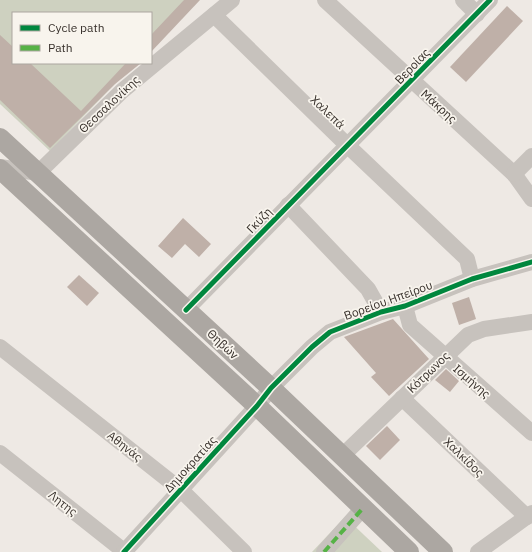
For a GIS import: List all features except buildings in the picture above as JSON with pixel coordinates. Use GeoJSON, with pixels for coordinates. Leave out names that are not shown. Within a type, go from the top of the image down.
{"type":"FeatureCollection","features":[{"type":"Feature","properties":{"kind":"main road","name":"Θηβών"},"geometry":{"type":"LineString","coordinates":[[2,158],[38,173],[271,388],[443,552]]}},
{"type":"Feature","properties":{"kind":"main road","name":"Θηβών"},"geometry":{"type":"LineString","coordinates":[[2,158],[256,406],[409,552]]}},
{"type":"Feature","properties":{"kind":"street","name":"Θεσσαλονίκης"},"geometry":{"type":"LineString","coordinates":[[38,173],[122,90],[232,0]]}},
{"type":"Feature","properties":{"kind":"street","name":"Μάκρης"},"geometry":{"type":"LineString","coordinates":[[325,0],[514,174],[532,199]]}},
{"type":"Feature","properties":{"kind":"street"},"geometry":{"type":"LineString","coordinates":[[463,0],[477,14]]}},
{"type":"Feature","properties":{"kind":"street","name":"Βεροίας"},"geometry":{"type":"LineString","coordinates":[[347,145],[412,81],[490,0]]}},
{"type":"Feature","properties":{"kind":"street","name":"Χαλεπά"},"geometry":{"type":"LineString","coordinates":[[214,14],[347,145],[467,259],[472,279]]}},
{"type":"Feature","properties":{"kind":"street","name":"Γκύζη"},"geometry":{"type":"LineString","coordinates":[[186,310],[347,145]]}},
{"type":"Feature","properties":{"kind":"street"},"geometry":{"type":"LineString","coordinates":[[514,174],[532,156]]}},
{"type":"Feature","properties":{"kind":"street"},"geometry":{"type":"LineString","coordinates":[[288,206],[368,289],[381,312]]}},
{"type":"Feature","properties":{"kind":"street","name":"Βορείου Ηπείρου"},"geometry":{"type":"LineString","coordinates":[[271,388],[312,347],[330,332],[381,312],[405,306],[472,279],[532,262]]}},
{"type":"Feature","properties":{"kind":"street","name":"Ισμήνης"},"geometry":{"type":"LineString","coordinates":[[405,306],[410,325],[532,433]]}},
{"type":"Feature","properties":{"kind":"street","name":"Κότρωνος"},"geometry":{"type":"LineString","coordinates":[[342,456],[468,335],[484,329],[532,322]]}},
{"type":"Feature","properties":{"kind":"street","name":"Αθηνάς"},"geometry":{"type":"LineString","coordinates":[[0,347],[181,490],[244,552]]}},
{"type":"Feature","properties":{"kind":"street","name":"Δημοκρατίας"},"geometry":{"type":"LineString","coordinates":[[125,552],[271,388]]}},
{"type":"Feature","properties":{"kind":"street","name":"Χαλκίδος"},"geometry":{"type":"LineString","coordinates":[[402,398],[529,515]]}},
{"type":"Feature","properties":{"kind":"street","name":"Λητης"},"geometry":{"type":"LineString","coordinates":[[0,453],[125,552]]}},
{"type":"Feature","properties":{"kind":"street"},"geometry":{"type":"LineString","coordinates":[[324,552],[363,508]]}},
{"type":"Feature","properties":{"kind":"street"},"geometry":{"type":"LineString","coordinates":[[478,552],[529,515]]}},
{"type":"Feature","properties":{"kind":"green space"},"geometry":{"type":"Polygon","coordinates":[[[0,0],[195,0],[152,45],[152,12],[12,12],[12,64],[134,64],[50,151],[0,104],[0,0]]]}},
{"type":"Feature","properties":{"kind":"green space"},"geometry":{"type":"Polygon","coordinates":[[[345,517],[382,552],[312,552],[345,517]]]}},
{"type":"Feature","properties":{"kind":"marked path"},"geometry":{"type":"LineString","coordinates":[[324,552],[363,508]]}},
{"type":"Feature","properties":{"kind":"cycle path"},"geometry":{"type":"LineString","coordinates":[[186,310],[490,0]]}},
{"type":"Feature","properties":{"kind":"cycle path"},"geometry":{"type":"LineString","coordinates":[[124,552],[257,406],[271,388],[312,347],[330,332],[381,312],[405,306],[472,279],[532,262]]}}]}
